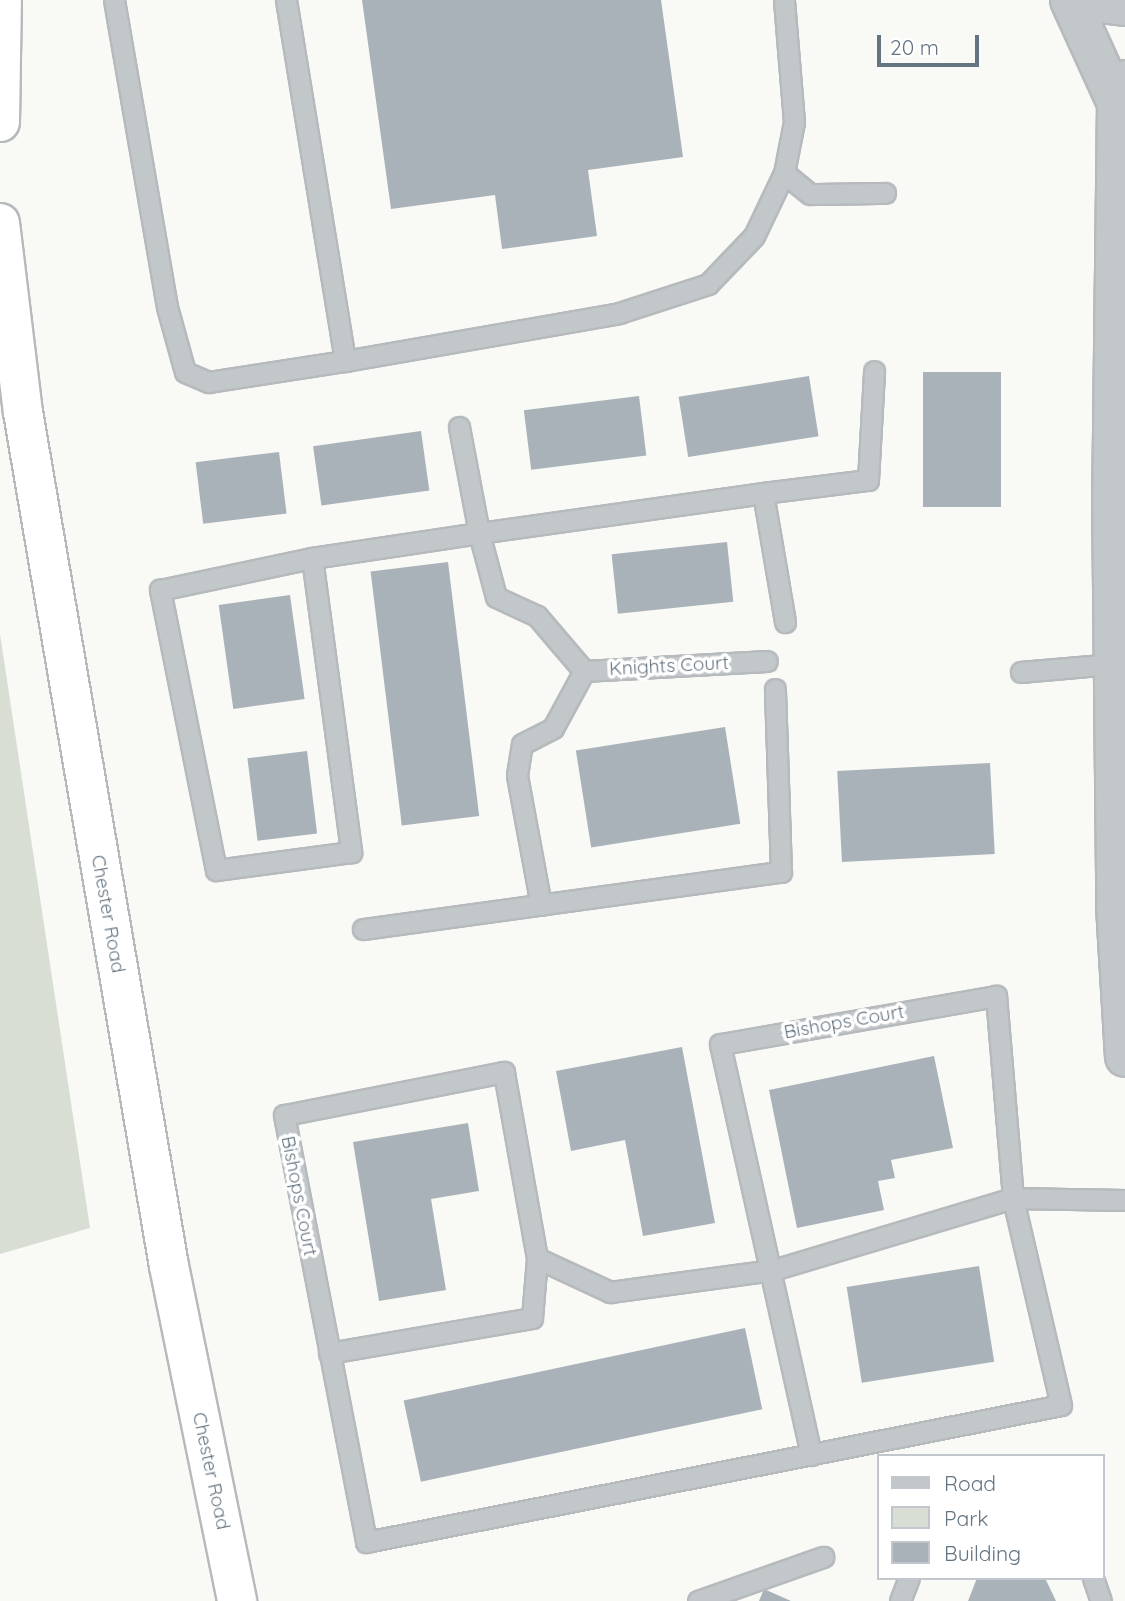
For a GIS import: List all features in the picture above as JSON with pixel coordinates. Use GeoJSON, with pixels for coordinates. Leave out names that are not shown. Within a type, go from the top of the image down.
{"type":"FeatureCollection","features":[{"type":"Feature","properties":{"kind":"highway"},"geometry":{"type":"LineString","coordinates":[[0,122],[2,0]]}},
{"type":"Feature","properties":{"kind":"highway","name":"Chester Road"},"geometry":{"type":"LineString","coordinates":[[0,223],[23,412],[169,1266],[237,1601]]}},
{"type":"Feature","properties":{"kind":"street"},"geometry":{"type":"LineString","coordinates":[[1072,0],[1125,6]]}},
{"type":"Feature","properties":{"kind":"street"},"geometry":{"type":"LineString","coordinates":[[1072,0],[1121,91],[1113,664],[1125,1057]]}},
{"type":"Feature","properties":{"kind":"lane"},"geometry":{"type":"LineString","coordinates":[[114,0],[167,307],[185,372],[209,382],[345,362],[619,313],[708,284],[754,236],[784,173],[794,121],[784,0]]}},
{"type":"Feature","properties":{"kind":"lane"},"geometry":{"type":"LineString","coordinates":[[286,0],[345,362]]}},
{"type":"Feature","properties":{"kind":"lane"},"geometry":{"type":"LineString","coordinates":[[784,173],[810,194],[885,193]]}},
{"type":"Feature","properties":{"kind":"lane"},"geometry":{"type":"LineString","coordinates":[[312,558],[351,852],[216,870],[160,590],[312,558],[868,480],[874,371]]}},
{"type":"Feature","properties":{"kind":"lane"},"geometry":{"type":"LineString","coordinates":[[458,427],[479,533],[496,597],[537,615],[584,671]]}},
{"type":"Feature","properties":{"kind":"lane"},"geometry":{"type":"LineString","coordinates":[[763,493],[785,622]]}},
{"type":"Feature","properties":{"kind":"lane","name":"Knights Court"},"geometry":{"type":"LineString","coordinates":[[541,905],[517,775],[522,744],[561,719],[584,671],[767,660]]}},
{"type":"Feature","properties":{"kind":"lane"},"geometry":{"type":"LineString","coordinates":[[1021,672],[1113,664]]}},
{"type":"Feature","properties":{"kind":"lane"},"geometry":{"type":"LineString","coordinates":[[363,929],[780,872],[775,689]]}},
{"type":"Feature","properties":{"kind":"lane","name":"Bishops Court"},"geometry":{"type":"LineString","coordinates":[[329,1353],[531,1318],[537,1258],[504,1072],[284,1115],[329,1353],[366,1542],[811,1455],[1061,1405],[1013,1198],[996,996],[720,1044],[773,1270],[811,1455]]}},
{"type":"Feature","properties":{"kind":"lane"},"geometry":{"type":"LineString","coordinates":[[537,1258],[610,1292],[773,1270],[1013,1198],[1125,1200]]}},
{"type":"Feature","properties":{"kind":"lane"},"geometry":{"type":"LineString","coordinates":[[698,1601],[823,1558]]}},
{"type":"Feature","properties":{"kind":"lane"},"geometry":{"type":"LineString","coordinates":[[900,1601],[908,1580]]}},
{"type":"Feature","properties":{"kind":"lane"},"geometry":{"type":"LineString","coordinates":[[1094,1580],[1101,1601]]}},
{"type":"Feature","properties":{"kind":"green space"},"geometry":{"type":"Polygon","coordinates":[[[0,634],[90,1228],[0,1254],[0,634]]]}},
{"type":"Feature","properties":{"kind":"building"},"geometry":{"type":"Polygon","coordinates":[[[362,0],[661,0],[683,157],[588,170],[597,236],[502,249],[495,195],[391,209],[362,0]]]}},
{"type":"Feature","properties":{"kind":"building"},"geometry":{"type":"Polygon","coordinates":[[[923,372],[1001,372],[1001,507],[923,507],[923,372]]]}},
{"type":"Feature","properties":{"kind":"building"},"geometry":{"type":"Polygon","coordinates":[[[809,376],[819,436],[688,457],[679,397],[809,376]]]}},
{"type":"Feature","properties":{"kind":"building"},"geometry":{"type":"Polygon","coordinates":[[[639,396],[646,456],[531,470],[524,410],[639,396]]]}},
{"type":"Feature","properties":{"kind":"building"},"geometry":{"type":"Polygon","coordinates":[[[421,431],[429,490],[321,506],[313,446],[421,431]]]}},
{"type":"Feature","properties":{"kind":"building"},"geometry":{"type":"Polygon","coordinates":[[[279,452],[287,514],[203,524],[196,462],[279,452]]]}},
{"type":"Feature","properties":{"kind":"building"},"geometry":{"type":"Polygon","coordinates":[[[727,542],[733,602],[618,614],[612,554],[727,542]]]}},
{"type":"Feature","properties":{"kind":"building"},"geometry":{"type":"Polygon","coordinates":[[[448,562],[479,816],[402,826],[371,572],[448,562]]]}},
{"type":"Feature","properties":{"kind":"building"},"geometry":{"type":"Polygon","coordinates":[[[290,595],[305,699],[233,709],[219,605],[290,595]]]}},
{"type":"Feature","properties":{"kind":"building"},"geometry":{"type":"Polygon","coordinates":[[[725,727],[740,824],[591,847],[576,751],[725,727]]]}},
{"type":"Feature","properties":{"kind":"building"},"geometry":{"type":"Polygon","coordinates":[[[307,751],[317,833],[258,841],[247,758],[307,751]]]}},
{"type":"Feature","properties":{"kind":"building"},"geometry":{"type":"Polygon","coordinates":[[[990,763],[995,854],[842,862],[837,771],[990,763]]]}},
{"type":"Feature","properties":{"kind":"building"},"geometry":{"type":"Polygon","coordinates":[[[682,1047],[715,1223],[643,1236],[625,1140],[571,1151],[556,1071],[682,1047]]]}},
{"type":"Feature","properties":{"kind":"building"},"geometry":{"type":"Polygon","coordinates":[[[934,1056],[953,1148],[891,1160],[895,1178],[878,1181],[884,1210],[797,1228],[769,1090],[934,1056]]]}},
{"type":"Feature","properties":{"kind":"building"},"geometry":{"type":"Polygon","coordinates":[[[468,1123],[479,1191],[431,1199],[446,1290],[379,1301],[353,1142],[468,1123]]]}},
{"type":"Feature","properties":{"kind":"building"},"geometry":{"type":"Polygon","coordinates":[[[979,1266],[994,1362],[862,1383],[847,1287],[979,1266]]]}},
{"type":"Feature","properties":{"kind":"building"},"geometry":{"type":"Polygon","coordinates":[[[745,1328],[762,1409],[421,1482],[404,1401],[745,1328]]]}},
{"type":"Feature","properties":{"kind":"building"},"geometry":{"type":"Polygon","coordinates":[[[976,1580],[1046,1580],[1056,1601],[968,1601],[976,1580]]]}},
{"type":"Feature","properties":{"kind":"building"},"geometry":{"type":"Polygon","coordinates":[[[764,1589],[791,1601],[759,1601],[764,1589]]]}}]}
